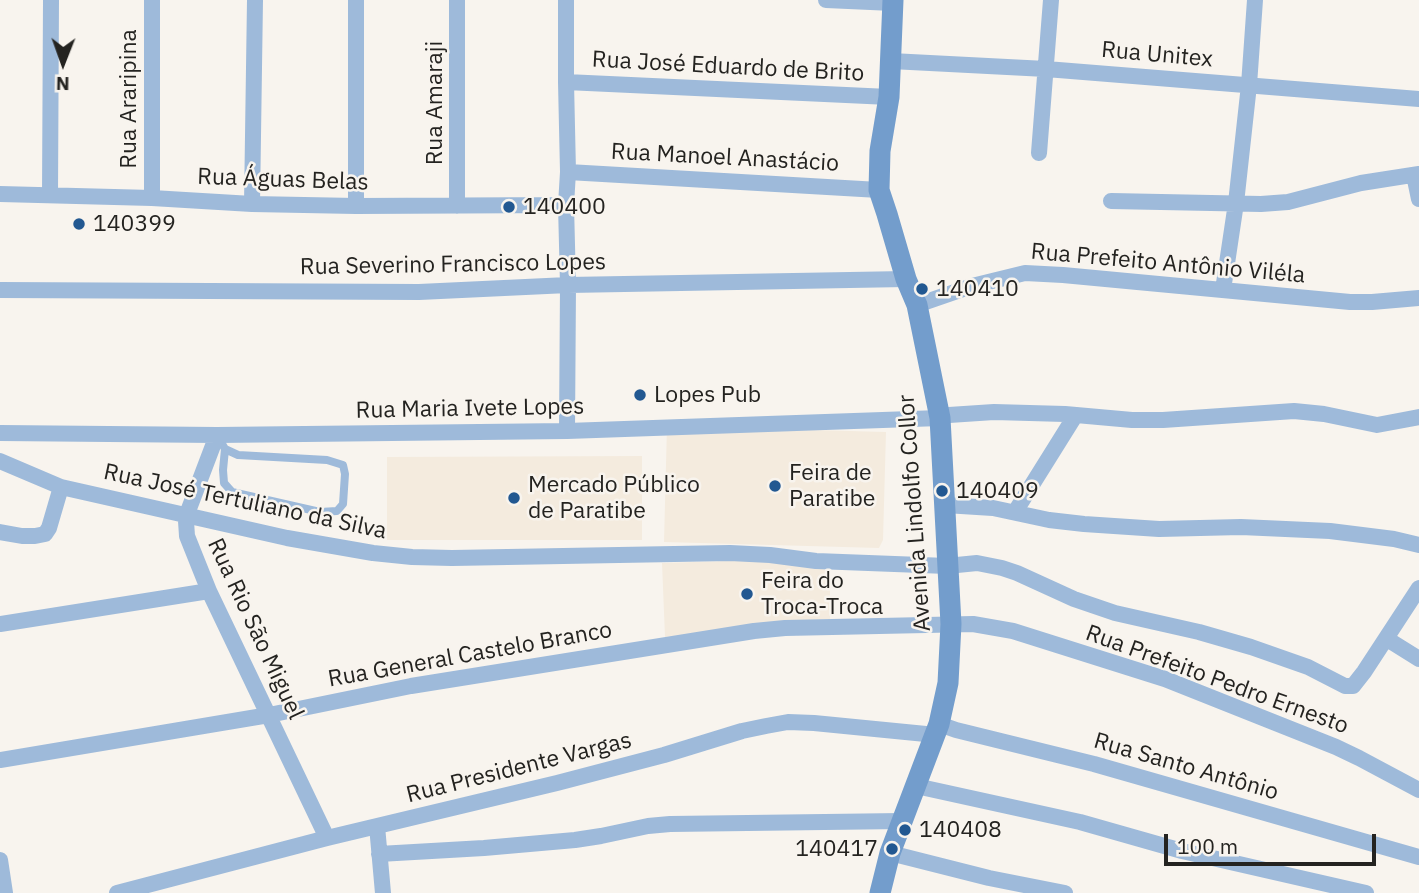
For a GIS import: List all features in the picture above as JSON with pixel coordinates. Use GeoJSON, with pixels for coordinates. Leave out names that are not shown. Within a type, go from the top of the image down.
{"type":"FeatureCollection","features":[{"type":"Feature","properties":{"kind":"main road","name":"Avenida Lindolfo Collor"},"geometry":{"type":"LineString","coordinates":[[880,893],[890,853],[938,730],[948,683],[951,624],[940,418],[917,305],[906,279],[879,190],[880,151],[889,97],[893,2]]}},
{"type":"Feature","properties":{"kind":"street"},"geometry":{"type":"LineString","coordinates":[[50,195],[51,0]]}},
{"type":"Feature","properties":{"kind":"street","name":"Rua Araripina"},"geometry":{"type":"LineString","coordinates":[[152,0],[152,198]]}},
{"type":"Feature","properties":{"kind":"street"},"geometry":{"type":"LineString","coordinates":[[252,204],[256,0]]}},
{"type":"Feature","properties":{"kind":"street"},"geometry":{"type":"LineString","coordinates":[[356,0],[356,206]]}},
{"type":"Feature","properties":{"kind":"street","name":"Rua Amaraji"},"geometry":{"type":"LineString","coordinates":[[457,0],[457,206]]}},
{"type":"Feature","properties":{"kind":"street"},"geometry":{"type":"LineString","coordinates":[[566,0],[567,431]]}},
{"type":"Feature","properties":{"kind":"street"},"geometry":{"type":"LineString","coordinates":[[827,0],[893,2]]}},
{"type":"Feature","properties":{"kind":"street"},"geometry":{"type":"LineString","coordinates":[[1039,153],[1051,0]]}},
{"type":"Feature","properties":{"kind":"street"},"geometry":{"type":"LineString","coordinates":[[1223,290],[1236,203],[1255,0]]}},
{"type":"Feature","properties":{"kind":"street","name":"Rua Unitex"},"geometry":{"type":"LineString","coordinates":[[891,61],[1046,69],[1419,99]]}},
{"type":"Feature","properties":{"kind":"street","name":"Rua José Eduardo de Brito"},"geometry":{"type":"LineString","coordinates":[[566,82],[889,97]]}},
{"type":"Feature","properties":{"kind":"street","name":"Rua Manoel Anastácio"},"geometry":{"type":"LineString","coordinates":[[568,172],[879,190]]}},
{"type":"Feature","properties":{"kind":"street"},"geometry":{"type":"LineString","coordinates":[[1111,201],[1261,204],[1288,202],[1362,183],[1417,174],[1419,200]]}},
{"type":"Feature","properties":{"kind":"street","name":"Rua Águas Belas"},"geometry":{"type":"LineString","coordinates":[[0,194],[252,204],[566,205]]}},
{"type":"Feature","properties":{"kind":"street","name":"Rua Prefeito Antônio Viléla"},"geometry":{"type":"LineString","coordinates":[[917,305],[972,286],[1025,273],[1350,302],[1419,298]]}},
{"type":"Feature","properties":{"kind":"street","name":"Rua Severino Francisco Lopes"},"geometry":{"type":"LineString","coordinates":[[0,290],[419,292],[568,285],[906,279]]}},
{"type":"Feature","properties":{"kind":"street","name":"Rua Maria Ivete Lopes"},"geometry":{"type":"LineString","coordinates":[[0,433],[221,442],[940,418],[994,412],[1163,420],[1294,411],[1377,425],[1419,417]]}},
{"type":"Feature","properties":{"kind":"street"},"geometry":{"type":"LineString","coordinates":[[1015,512],[1075,416]]}},
{"type":"Feature","properties":{"kind":"street","name":"Rua Rio São Miguel"},"geometry":{"type":"LineString","coordinates":[[221,442],[187,514],[187,536],[209,591],[327,838]]}},
{"type":"Feature","properties":{"kind":"street","name":"Rua José Tertuliano da Silva"},"geometry":{"type":"LineString","coordinates":[[0,461],[61,487],[343,549],[412,557],[730,553],[816,561],[947,566],[977,564],[1002,568],[1094,606],[1251,647],[1308,667],[1345,687],[1353,686],[1387,639]]}},
{"type":"Feature","properties":{"kind":"street"},"geometry":{"type":"LineString","coordinates":[[0,532],[22,536],[45,534],[61,487]]}},
{"type":"Feature","properties":{"kind":"street"},"geometry":{"type":"LineString","coordinates":[[945,506],[993,508],[1049,520],[1117,527],[1241,527],[1330,531],[1419,545]]}},
{"type":"Feature","properties":{"kind":"street"},"geometry":{"type":"LineString","coordinates":[[1419,588],[1387,639],[1419,659]]}},
{"type":"Feature","properties":{"kind":"street"},"geometry":{"type":"LineString","coordinates":[[0,624],[209,591]]}},
{"type":"Feature","properties":{"kind":"street","name":"Rua General Castelo Branco"},"geometry":{"type":"LineString","coordinates":[[0,760],[269,715],[411,686],[754,631],[951,624]]}},
{"type":"Feature","properties":{"kind":"street","name":"Rua Prefeito Pedro Ernesto"},"geometry":{"type":"LineString","coordinates":[[951,624],[1002,628],[1165,679],[1336,747],[1419,790]]}},
{"type":"Feature","properties":{"kind":"street","name":"Rua Presidente Vargas"},"geometry":{"type":"LineString","coordinates":[[117,893],[327,838],[570,780],[742,731],[788,722],[938,730]]}},
{"type":"Feature","properties":{"kind":"street","name":"Rua Santo Antônio"},"geometry":{"type":"LineString","coordinates":[[938,730],[956,730],[1094,764],[1419,857]]}},
{"type":"Feature","properties":{"kind":"street"},"geometry":{"type":"LineString","coordinates":[[916,786],[1080,822],[1182,851],[1366,893]]}},
{"type":"Feature","properties":{"kind":"street"},"geometry":{"type":"LineString","coordinates":[[379,854],[575,840],[670,824],[902,821]]}},
{"type":"Feature","properties":{"kind":"street"},"geometry":{"type":"LineString","coordinates":[[377,826],[383,893]]}},
{"type":"Feature","properties":{"kind":"street"},"geometry":{"type":"LineString","coordinates":[[890,853],[989,878],[1065,893]]}},
{"type":"Feature","properties":{"kind":"street"},"geometry":{"type":"LineString","coordinates":[[0,860],[5,893]]}},
{"type":"Feature","properties":{"kind":"lane"},"geometry":{"type":"LineString","coordinates":[[221,442],[238,455],[327,460],[343,465],[343,504],[337,511],[320,512],[232,492],[224,483],[221,442]]}},
{"type":"Feature","properties":{"kind":"shaded area","name":"Feira de Paratibe"},"geometry":{"type":"Polygon","coordinates":[[[667,426],[886,432],[883,540],[879,548],[664,542],[667,426]]]}},
{"type":"Feature","properties":{"kind":"shaded area","name":"Mercado Público de Paratibe"},"geometry":{"type":"Polygon","coordinates":[[[642,456],[642,540],[387,540],[387,457],[642,456]]]}},
{"type":"Feature","properties":{"kind":"shaded area","name":"Feira do Troca-Troca"},"geometry":{"type":"Polygon","coordinates":[[[758,560],[830,570],[830,619],[665,637],[662,563],[758,560]]]}},
{"type":"Feature","properties":{"kind":"place","name":"140400"},"geometry":{"type":"Point","coordinates":[509,207]}},
{"type":"Feature","properties":{"kind":"place","name":"140399"},"geometry":{"type":"Point","coordinates":[79,224]}},
{"type":"Feature","properties":{"kind":"place","name":"140410"},"geometry":{"type":"Point","coordinates":[922,289]}},
{"type":"Feature","properties":{"kind":"place","name":"Lopes Pub"},"geometry":{"type":"Point","coordinates":[640,395]}},
{"type":"Feature","properties":{"kind":"place","name":"Feira de Paratibe"},"geometry":{"type":"Point","coordinates":[775,486]}},
{"type":"Feature","properties":{"kind":"place","name":"140409"},"geometry":{"type":"Point","coordinates":[942,491]}},
{"type":"Feature","properties":{"kind":"place","name":"Mercado Público de Paratibe"},"geometry":{"type":"Point","coordinates":[514,498]}},
{"type":"Feature","properties":{"kind":"place","name":"Feira do Troca-Troca"},"geometry":{"type":"Point","coordinates":[747,594]}},
{"type":"Feature","properties":{"kind":"place","name":"140408"},"geometry":{"type":"Point","coordinates":[905,830]}},
{"type":"Feature","properties":{"kind":"place","name":"140417"},"geometry":{"type":"Point","coordinates":[892,849]}}]}
